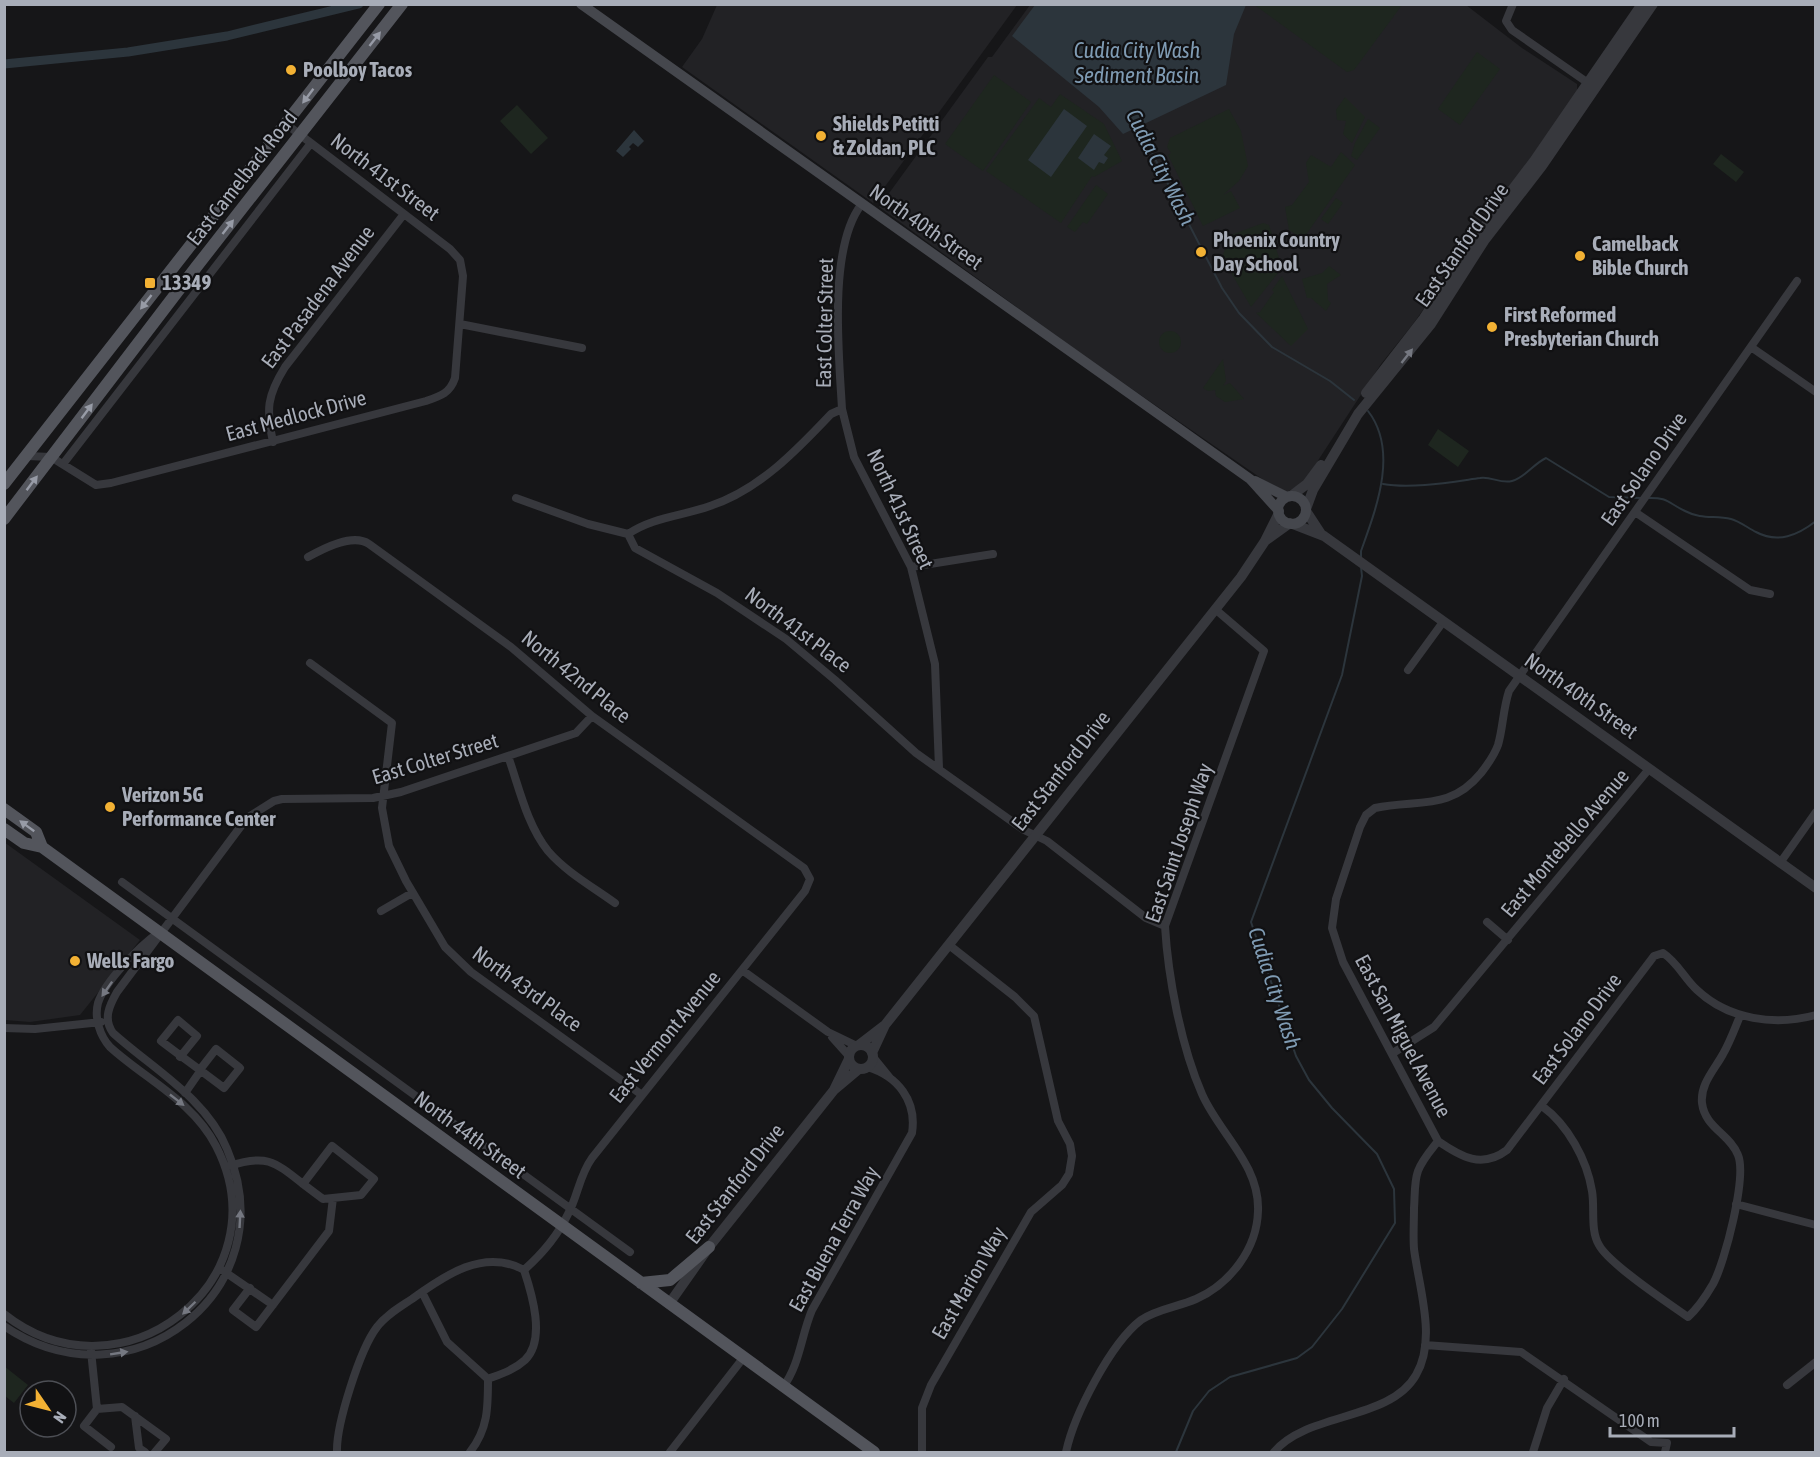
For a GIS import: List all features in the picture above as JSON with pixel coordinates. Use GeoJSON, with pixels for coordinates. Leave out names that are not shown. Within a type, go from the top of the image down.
{"type":"FeatureCollection","features":[{"type":"Feature","properties":{"kind":"main road","name":"East Camelback Road"},"geometry":{"type":"LineString","coordinates":[[4,519],[57,460],[306,139],[402,4]]}},
{"type":"Feature","properties":{"kind":"main road","name":"North 40th Street"},"geometry":{"type":"LineString","coordinates":[[581,4],[1250,479],[1289,497]]}},
{"type":"Feature","properties":{"kind":"main road","name":"East Camelback Road"},"geometry":{"type":"LineString","coordinates":[[4,484],[375,9]]}},
{"type":"Feature","properties":{"kind":"main road","name":"North 40th Street"},"geometry":{"type":"LineString","coordinates":[[1250,479],[1279,512]]}},
{"type":"Feature","properties":{"kind":"main road"},"geometry":{"type":"LineString","coordinates":[[1289,497],[1303,501],[1306,510],[1303,518],[1292,523],[1283,520],[1279,512],[1280,502],[1289,497]]}},
{"type":"Feature","properties":{"kind":"main road","name":"North 44th Street"},"geometry":{"type":"LineString","coordinates":[[4,809],[36,832],[42,848]]}},
{"type":"Feature","properties":{"kind":"main road","name":"North 44th Street"},"geometry":{"type":"LineString","coordinates":[[4,829],[24,843],[42,848],[874,1452]]}},
{"type":"Feature","properties":{"kind":"main road"},"geometry":{"type":"LineString","coordinates":[[641,1283],[670,1280],[710,1247]]}},
{"type":"Feature","properties":{"kind":"street"},"geometry":{"type":"LineString","coordinates":[[1513,4],[1506,21],[1512,30],[1591,85]]}},
{"type":"Feature","properties":{"kind":"street","name":"East Stanford Drive"},"geometry":{"type":"LineString","coordinates":[[1306,510],[1313,490],[1358,414],[1431,324],[1484,242],[1542,166],[1642,4]]}},
{"type":"Feature","properties":{"kind":"street","name":"East Stanford Drive"},"geometry":{"type":"LineString","coordinates":[[1289,497],[1314,476],[1374,381],[1424,318],[1478,235],[1653,4]]}},
{"type":"Feature","properties":{"kind":"street","name":"North 41st Street"},"geometry":{"type":"LineString","coordinates":[[286,124],[460,260]]}},
{"type":"Feature","properties":{"kind":"street","name":"East Colter Street"},"geometry":{"type":"LineString","coordinates":[[628,534],[651,521],[711,506],[738,494],[775,470],[831,414],[842,409],[838,337],[841,272],[847,229],[861,205]]}},
{"type":"Feature","properties":{"kind":"street","name":"East Pasadena Avenue"},"geometry":{"type":"LineString","coordinates":[[273,442],[268,411],[273,387],[290,360],[404,214]]}},
{"type":"Feature","properties":{"kind":"street","name":"East Medlock Drive"},"geometry":{"type":"LineString","coordinates":[[57,460],[96,485],[273,442],[445,395],[452,387],[455,378],[463,276],[460,260]]}},
{"type":"Feature","properties":{"kind":"street","name":"East Solano Drive"},"geometry":{"type":"LineString","coordinates":[[1520,677],[1797,281]]}},
{"type":"Feature","properties":{"kind":"street"},"geometry":{"type":"LineString","coordinates":[[460,324],[582,348]]}},
{"type":"Feature","properties":{"kind":"street"},"geometry":{"type":"LineString","coordinates":[[1751,347],[1815,392]]}},
{"type":"Feature","properties":{"kind":"street","name":"North 41st Street"},"geometry":{"type":"LineString","coordinates":[[842,409],[854,457],[911,567],[935,664],[939,768]]}},
{"type":"Feature","properties":{"kind":"street"},"geometry":{"type":"LineString","coordinates":[[27,456],[57,460]]}},
{"type":"Feature","properties":{"kind":"street"},"geometry":{"type":"LineString","coordinates":[[516,498],[588,524],[628,534]]}},
{"type":"Feature","properties":{"kind":"street","name":"North 40th Street"},"geometry":{"type":"LineString","coordinates":[[1306,510],[1324,536]]}},
{"type":"Feature","properties":{"kind":"street","name":"East Stanford Drive"},"geometry":{"type":"LineString","coordinates":[[669,1304],[710,1247],[834,1090],[849,1057],[858,1046],[885,1025],[1215,609],[1265,541],[1279,512]]}},
{"type":"Feature","properties":{"kind":"street"},"geometry":{"type":"LineString","coordinates":[[1635,512],[1750,590],[1770,594]]}},
{"type":"Feature","properties":{"kind":"street","name":"East Stanford Drive"},"geometry":{"type":"LineString","coordinates":[[1265,541],[1292,523]]}},
{"type":"Feature","properties":{"kind":"street","name":"North 40th Street"},"geometry":{"type":"LineString","coordinates":[[1292,523],[1324,536],[1815,888]]}},
{"type":"Feature","properties":{"kind":"street","name":"North 41st Place"},"geometry":{"type":"LineString","coordinates":[[628,534],[635,548],[717,593],[786,639],[836,680],[904,744],[1035,836],[1047,841],[1146,918],[1165,926]]}},
{"type":"Feature","properties":{"kind":"street","name":"North 42nd Place"},"geometry":{"type":"LineString","coordinates":[[308,556],[362,539],[511,647],[592,716],[804,868],[810,879]]}},
{"type":"Feature","properties":{"kind":"street"},"geometry":{"type":"LineString","coordinates":[[911,567],[993,554]]}},
{"type":"Feature","properties":{"kind":"street","name":"East Saint Joseph Way"},"geometry":{"type":"LineString","coordinates":[[1066,1452],[1072,1427],[1081,1407],[1122,1338],[1143,1319],[1197,1298],[1225,1279],[1242,1259],[1256,1228],[1258,1209],[1251,1176],[1203,1097],[1195,1077],[1168,959],[1165,926],[1264,651],[1215,609]]}},
{"type":"Feature","properties":{"kind":"street"},"geometry":{"type":"LineString","coordinates":[[1408,670],[1443,622]]}},
{"type":"Feature","properties":{"kind":"street","name":"North 43rd Place"},"geometry":{"type":"LineString","coordinates":[[310,663],[392,723],[382,808],[389,846],[412,893],[445,947],[464,966],[642,1095]]}},
{"type":"Feature","properties":{"kind":"street","name":"East San Miguel Avenue"},"geometry":{"type":"LineString","coordinates":[[1274,1452],[1295,1435],[1384,1401],[1403,1391],[1418,1372],[1424,1358],[1425,1345],[1414,1245],[1415,1190],[1418,1172],[1438,1141],[1343,962],[1332,928],[1336,899],[1359,827],[1366,815],[1375,808],[1450,799],[1463,792],[1491,761],[1498,744],[1503,710],[1509,691],[1520,677]]}},
{"type":"Feature","properties":{"kind":"street","name":"East Colter Street"},"geometry":{"type":"LineString","coordinates":[[103,1022],[98,1004],[103,993],[142,944],[159,933],[240,827],[259,809],[274,801],[293,797],[373,798],[384,795],[576,733],[592,716]]}},
{"type":"Feature","properties":{"kind":"street"},"geometry":{"type":"LineString","coordinates":[[508,756],[531,822],[544,846],[564,867],[615,903]]}},
{"type":"Feature","properties":{"kind":"street","name":"East Montebello Avenue"},"geometry":{"type":"LineString","coordinates":[[1393,1053],[1434,1027],[1649,769]]}},
{"type":"Feature","properties":{"kind":"street"},"geometry":{"type":"LineString","coordinates":[[1780,863],[1815,812]]}},
{"type":"Feature","properties":{"kind":"street","name":"East Vermont Avenue"},"geometry":{"type":"LineString","coordinates":[[524,1270],[548,1245],[561,1226],[571,1208],[583,1171],[805,891],[810,879]]}},
{"type":"Feature","properties":{"kind":"street","name":"North 44th Street"},"geometry":{"type":"LineString","coordinates":[[122,882],[630,1252]]}},
{"type":"Feature","properties":{"kind":"street"},"geometry":{"type":"LineString","coordinates":[[381,911],[412,893]]}},
{"type":"Feature","properties":{"kind":"street","name":"East Montebello Avenue"},"geometry":{"type":"LineString","coordinates":[[1487,922],[1508,940]]}},
{"type":"Feature","properties":{"kind":"street","name":"East Marion Way"},"geometry":{"type":"LineString","coordinates":[[922,1452],[922,1408],[931,1385],[1031,1212],[1056,1192],[1069,1174],[1070,1144],[1059,1121],[1034,1016],[1015,997],[949,945]]}},
{"type":"Feature","properties":{"kind":"street","name":"East Solano Drive"},"geometry":{"type":"LineString","coordinates":[[1438,1141],[1471,1160],[1497,1157],[1507,1150],[1654,956],[1663,952],[1675,961],[1697,990],[1740,1016]]}},
{"type":"Feature","properties":{"kind":"street"},"geometry":{"type":"LineString","coordinates":[[742,970],[828,1032],[858,1046],[867,1047],[890,1078]]}},
{"type":"Feature","properties":{"kind":"street"},"geometry":{"type":"LineString","coordinates":[[1542,1106],[1558,1120],[1582,1159],[1592,1191],[1598,1244],[1611,1258],[1688,1317],[1704,1298],[1719,1270],[1741,1180],[1738,1154],[1713,1129],[1706,1117],[1702,1103],[1707,1081],[1723,1055],[1740,1016],[1787,1020],[1815,1015]]}},
{"type":"Feature","properties":{"kind":"street"},"geometry":{"type":"LineString","coordinates":[[180,1057],[197,1036],[178,1020],[161,1041],[180,1057],[201,1070],[224,1088],[240,1068],[216,1049],[201,1070],[185,1093]]}},
{"type":"Feature","properties":{"kind":"street"},"geometry":{"type":"LineString","coordinates":[[4,1028],[35,1029],[103,1022]]}},
{"type":"Feature","properties":{"kind":"street"},"geometry":{"type":"LineString","coordinates":[[4,1326],[25,1339],[52,1350],[131,1351],[173,1333],[207,1302],[240,1224],[239,1193],[213,1122],[185,1093],[113,1034],[103,1022]]}},
{"type":"Feature","properties":{"kind":"street"},"geometry":{"type":"LineString","coordinates":[[103,1022],[103,1037],[110,1047],[195,1115],[229,1165]]}},
{"type":"Feature","properties":{"kind":"street","name":"East Stanford Drive"},"geometry":{"type":"LineString","coordinates":[[834,1090],[863,1068],[873,1055],[885,1025]]}},
{"type":"Feature","properties":{"kind":"street"},"geometry":{"type":"LineString","coordinates":[[828,1032],[849,1057],[863,1068],[890,1078]]}},
{"type":"Feature","properties":{"kind":"street","name":"East Buena Terra Way"},"geometry":{"type":"LineString","coordinates":[[783,1387],[796,1368],[802,1336],[813,1310],[909,1142],[914,1124],[912,1109],[906,1093],[890,1078]]}},
{"type":"Feature","properties":{"kind":"street"},"geometry":{"type":"LineString","coordinates":[[229,1165],[260,1160],[275,1162],[303,1184],[323,1199],[361,1195],[374,1179],[332,1146],[303,1184]]}},
{"type":"Feature","properties":{"kind":"street"},"geometry":{"type":"LineString","coordinates":[[250,1288],[233,1310],[256,1327],[329,1231],[333,1198]]}},
{"type":"Feature","properties":{"kind":"street"},"geometry":{"type":"LineString","coordinates":[[1736,1204],[1815,1224]]}},
{"type":"Feature","properties":{"kind":"street"},"geometry":{"type":"LineString","coordinates":[[338,1452],[337,1437],[343,1413],[369,1341],[387,1317],[460,1267],[510,1262],[524,1270],[534,1307],[534,1343],[527,1358],[488,1379]]}},
{"type":"Feature","properties":{"kind":"street"},"geometry":{"type":"LineString","coordinates":[[222,1270],[273,1305]]}},
{"type":"Feature","properties":{"kind":"street"},"geometry":{"type":"LineString","coordinates":[[422,1292],[447,1342],[488,1379],[488,1415],[480,1440],[470,1452]]}},
{"type":"Feature","properties":{"kind":"street"},"geometry":{"type":"LineString","coordinates":[[4,1314],[39,1336],[91,1351]]}},
{"type":"Feature","properties":{"kind":"street"},"geometry":{"type":"LineString","coordinates":[[1425,1345],[1521,1352],[1564,1379],[1651,1442],[1666,1448]]}},
{"type":"Feature","properties":{"kind":"street"},"geometry":{"type":"LineString","coordinates":[[91,1351],[97,1409],[84,1426],[111,1447]]}},
{"type":"Feature","properties":{"kind":"street"},"geometry":{"type":"LineString","coordinates":[[670,1452],[744,1358]]}},
{"type":"Feature","properties":{"kind":"street"},"geometry":{"type":"LineString","coordinates":[[1787,1385],[1815,1362]]}},
{"type":"Feature","properties":{"kind":"street"},"geometry":{"type":"LineString","coordinates":[[1533,1452],[1547,1408],[1564,1379]]}},
{"type":"Feature","properties":{"kind":"street"},"geometry":{"type":"LineString","coordinates":[[97,1409],[123,1407],[165,1439],[155,1452]]}},
{"type":"Feature","properties":{"kind":"street"},"geometry":{"type":"LineString","coordinates":[[135,1416],[139,1448],[145,1452]]}},
{"type":"Feature","properties":{"kind":"shaded area"},"geometry":{"type":"Polygon","coordinates":[[[717,4],[1017,5],[873,203],[682,67],[702,39],[717,4]]]}},
{"type":"Feature","properties":{"kind":"shaded area"},"geometry":{"type":"Polygon","coordinates":[[[1257,4],[1402,5],[1354,70],[1347,72],[1256,6],[1257,4]]]}},
{"type":"Feature","properties":{"kind":"shaded area","name":"Phoenix Country Day School"},"geometry":{"type":"Polygon","coordinates":[[[1030,5],[1466,5],[1522,48],[1577,84],[1577,92],[1413,324],[1381,364],[1304,482],[1287,492],[1268,483],[1087,358],[879,207],[988,57],[992,57],[1030,5]]]}},
{"type":"Feature","properties":{"kind":"shaded area"},"geometry":{"type":"Polygon","coordinates":[[[1477,52],[1500,69],[1460,125],[1438,109],[1477,52]]]}},
{"type":"Feature","properties":{"kind":"shaded area"},"geometry":{"type":"Polygon","coordinates":[[[994,75],[1031,102],[983,171],[945,144],[994,75]]]}},
{"type":"Feature","properties":{"kind":"shaded area"},"geometry":{"type":"Polygon","coordinates":[[[1060,94],[1104,124],[1122,161],[1092,176],[1061,223],[986,171],[1039,98],[1051,107],[1060,94]]]}},
{"type":"Feature","properties":{"kind":"shaded area"},"geometry":{"type":"Polygon","coordinates":[[[1345,97],[1365,117],[1352,143],[1343,134],[1346,121],[1337,120],[1336,110],[1345,97]]]}},
{"type":"Feature","properties":{"kind":"shaded area"},"geometry":{"type":"Polygon","coordinates":[[[517,105],[548,138],[531,154],[500,121],[517,105]]]}},
{"type":"Feature","properties":{"kind":"shaded area"},"geometry":{"type":"Polygon","coordinates":[[[1229,109],[1241,131],[1248,166],[1239,181],[1223,195],[1231,191],[1240,208],[1203,226],[1168,155],[1171,153],[1167,147],[1170,138],[1229,109]]]}},
{"type":"Feature","properties":{"kind":"shaded area"},"geometry":{"type":"Polygon","coordinates":[[[1368,119],[1380,128],[1357,160],[1351,156],[1368,119]]]}},
{"type":"Feature","properties":{"kind":"shaded area"},"geometry":{"type":"Polygon","coordinates":[[[1341,152],[1355,165],[1303,239],[1289,230],[1285,207],[1292,205],[1309,182],[1306,163],[1311,155],[1331,167],[1341,152]]]}},
{"type":"Feature","properties":{"kind":"shaded area"},"geometry":{"type":"Polygon","coordinates":[[[1721,154],[1744,172],[1736,182],[1713,164],[1721,154]]]}},
{"type":"Feature","properties":{"kind":"shaded area"},"geometry":{"type":"Polygon","coordinates":[[[1096,185],[1108,194],[1087,224],[1083,222],[1075,232],[1067,227],[1096,185]]]}},
{"type":"Feature","properties":{"kind":"shaded area"},"geometry":{"type":"Polygon","coordinates":[[[1336,198],[1343,203],[1328,224],[1321,219],[1336,198]]]}},
{"type":"Feature","properties":{"kind":"shaded area"},"geometry":{"type":"Polygon","coordinates":[[[1263,223],[1269,225],[1282,268],[1251,307],[1222,257],[1231,235],[1263,223]]]}},
{"type":"Feature","properties":{"kind":"shaded area"},"geometry":{"type":"Polygon","coordinates":[[[1329,266],[1341,275],[1327,284],[1328,300],[1331,303],[1326,311],[1311,298],[1307,298],[1302,279],[1322,273],[1329,266]]]}},
{"type":"Feature","properties":{"kind":"shaded area"},"geometry":{"type":"Polygon","coordinates":[[[1282,276],[1308,329],[1291,346],[1256,313],[1260,312],[1282,276]]]}},
{"type":"Feature","properties":{"kind":"shaded area"},"geometry":{"type":"Polygon","coordinates":[[[1170,331],[1178,334],[1181,342],[1178,350],[1170,353],[1162,350],[1159,342],[1162,334],[1170,331]]]}},
{"type":"Feature","properties":{"kind":"shaded area"},"geometry":{"type":"Polygon","coordinates":[[[1223,359],[1226,381],[1223,386],[1230,383],[1244,399],[1225,402],[1216,396],[1215,390],[1208,391],[1203,388],[1223,359]]]}},
{"type":"Feature","properties":{"kind":"shaded area"},"geometry":{"type":"Polygon","coordinates":[[[1438,429],[1469,451],[1458,467],[1428,445],[1438,429]]]}},
{"type":"Feature","properties":{"kind":"shaded area"},"geometry":{"type":"Polygon","coordinates":[[[4,842],[140,940],[80,1015],[30,1022],[5,1020],[4,842]]]}},
{"type":"Feature","properties":{"kind":"shaded area"},"geometry":{"type":"Polygon","coordinates":[[[4,1366],[20,1379],[18,1379],[18,1398],[14,1403],[5,1396],[4,1366]]]}},
{"type":"Feature","properties":{"kind":"water","name":"Cudia City Wash Sediment Basin"},"geometry":{"type":"Polygon","coordinates":[[[1035,5],[1246,5],[1234,34],[1226,85],[1123,134],[1099,107],[1012,36],[1035,5]]]}},
{"type":"Feature","properties":{"kind":"water"},"geometry":{"type":"Polygon","coordinates":[[[1064,109],[1087,126],[1051,177],[1028,160],[1064,109]]]}},
{"type":"Feature","properties":{"kind":"water"},"geometry":{"type":"Polygon","coordinates":[[[634,130],[644,141],[638,147],[633,143],[629,147],[631,149],[623,157],[616,151],[634,130]]]}},
{"type":"Feature","properties":{"kind":"water"},"geometry":{"type":"Polygon","coordinates":[[[1094,134],[1111,146],[1104,155],[1108,158],[1104,164],[1099,162],[1094,170],[1078,158],[1094,134]]]}},
{"type":"Feature","properties":{"kind":"waterway"},"geometry":{"type":"LineString","coordinates":[[4,64],[128,52],[227,36],[359,4]]}},
{"type":"Feature","properties":{"kind":"waterway","name":"Cudia City Wash"},"geometry":{"type":"LineString","coordinates":[[1137,124],[1222,288],[1239,313],[1272,347],[1330,381],[1354,400]]}},
{"type":"Feature","properties":{"kind":"waterway","name":"Cudia City Wash"},"geometry":{"type":"LineString","coordinates":[[1361,558],[1361,551],[1378,499],[1383,462],[1382,444],[1377,427],[1368,411]]}},
{"type":"Feature","properties":{"kind":"waterway"},"geometry":{"type":"LineString","coordinates":[[1383,484],[1419,485],[1484,478],[1503,482],[1512,481],[1546,458],[1609,497],[1641,498]]}},
{"type":"Feature","properties":{"kind":"waterway"},"geometry":{"type":"LineString","coordinates":[[1647,498],[1664,500],[1697,515],[1731,519],[1764,536],[1780,537],[1795,534],[1816,521]]}},
{"type":"Feature","properties":{"kind":"waterway","name":"Cudia City Wash"},"geometry":{"type":"LineString","coordinates":[[1176,1452],[1193,1411],[1209,1391],[1230,1377],[1297,1358],[1312,1347],[1342,1309],[1395,1223],[1394,1189],[1377,1154],[1332,1108],[1309,1080],[1296,1056],[1251,922],[1342,675],[1362,576],[1361,567]]}},
{"type":"Feature","properties":{"kind":"place","name":"Poolboy Tacos"},"geometry":{"type":"Point","coordinates":[291,70]}},
{"type":"Feature","properties":{"kind":"place","name":"Shields Petitti & Zoldan, PLC"},"geometry":{"type":"Point","coordinates":[821,136]}},
{"type":"Feature","properties":{"kind":"place","name":"Phoenix Country Day School"},"geometry":{"type":"Point","coordinates":[1201,252]}},
{"type":"Feature","properties":{"kind":"place","name":"Camelback Bible Church"},"geometry":{"type":"Point","coordinates":[1580,256]}},
{"type":"Feature","properties":{"kind":"place","name":"13349"},"geometry":{"type":"Point","coordinates":[150,283]}},
{"type":"Feature","properties":{"kind":"place","name":"First Reformed Presbyterian Church"},"geometry":{"type":"Point","coordinates":[1492,327]}},
{"type":"Feature","properties":{"kind":"place","name":"Verizon 5G Performance Center"},"geometry":{"type":"Point","coordinates":[110,807]}},
{"type":"Feature","properties":{"kind":"place","name":"Wells Fargo"},"geometry":{"type":"Point","coordinates":[75,961]}}]}
